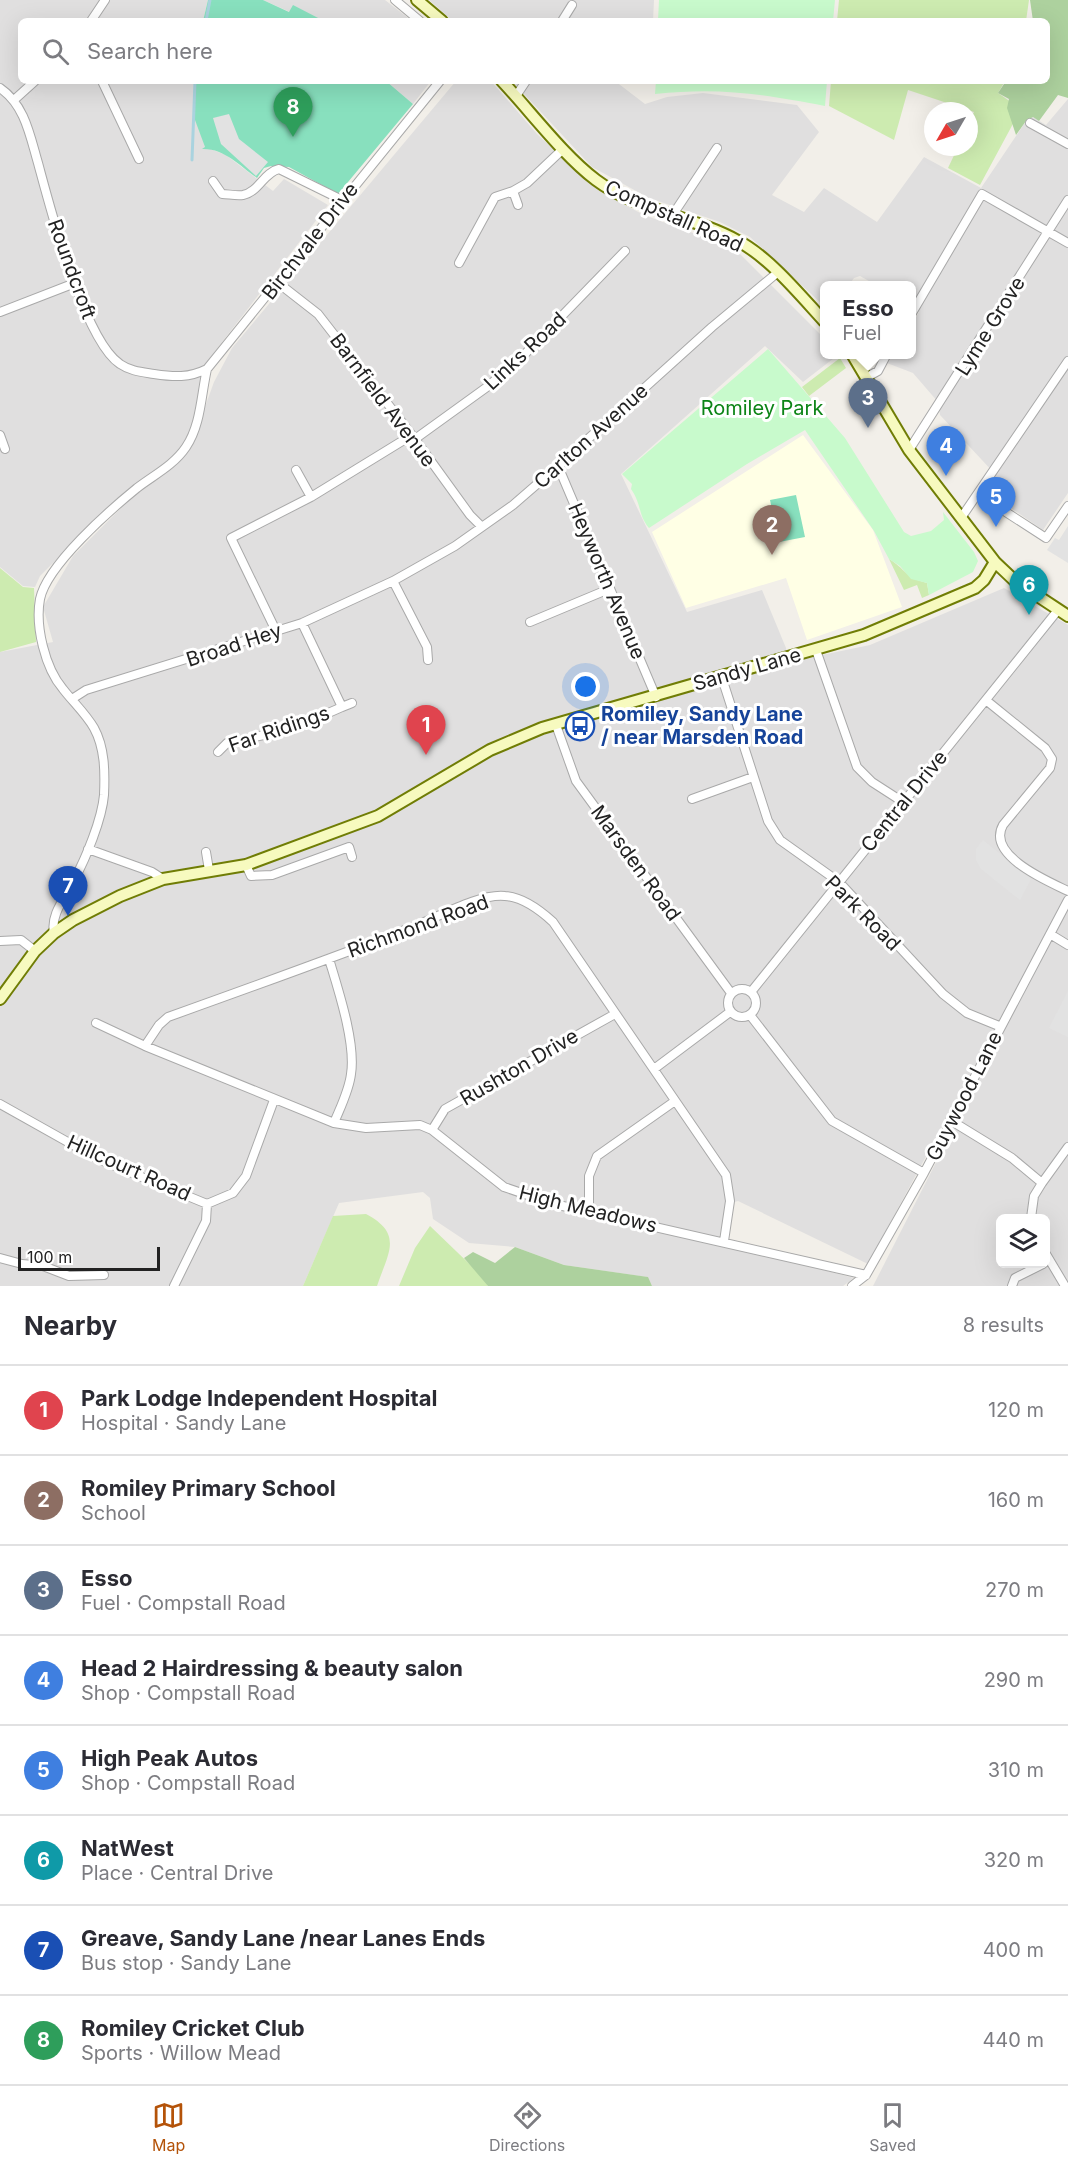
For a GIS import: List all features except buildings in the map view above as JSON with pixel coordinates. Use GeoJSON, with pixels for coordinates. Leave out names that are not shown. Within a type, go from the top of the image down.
{"type":"FeatureCollection","features":[{"type":"Feature","properties":{"kind":"street"},"geometry":{"type":"LineString","coordinates":[[93,18],[105,0]]}},
{"type":"Feature","properties":{"kind":"street"},"geometry":{"type":"LineString","coordinates":[[395,0],[416,18]]}},
{"type":"Feature","properties":{"kind":"street"},"geometry":{"type":"LineString","coordinates":[[417,0],[438,18]]}},
{"type":"Feature","properties":{"kind":"street"},"geometry":{"type":"LineString","coordinates":[[564,18],[572,5]]}},
{"type":"Feature","properties":{"kind":"street"},"geometry":{"type":"LineString","coordinates":[[14,100],[32,84]]}},
{"type":"Feature","properties":{"kind":"street"},"geometry":{"type":"LineString","coordinates":[[103,84],[139,159]]}},
{"type":"Feature","properties":{"kind":"street","name":"Birchvale Drive"},"geometry":{"type":"LineString","coordinates":[[72,699],[52,673],[45,650],[40,628],[40,600],[44,585],[60,562],[124,500],[166,467],[186,447],[196,427],[207,369],[438,84]]}},
{"type":"Feature","properties":{"kind":"street","name":"Compstall Road"},"geometry":{"type":"LineString","coordinates":[[505,84],[563,149],[596,180],[625,197],[738,241],[777,273],[820,316]]}},
{"type":"Feature","properties":{"kind":"street"},"geometry":{"type":"LineString","coordinates":[[516,96],[524,84]]}},
{"type":"Feature","properties":{"kind":"street","name":"Roundcroft"},"geometry":{"type":"LineString","coordinates":[[0,88],[14,100],[27,126],[75,283],[95,333],[120,364],[136,371],[165,376],[194,376],[207,369]]}},
{"type":"Feature","properties":{"kind":"street"},"geometry":{"type":"LineString","coordinates":[[1030,123],[1068,144]]}},
{"type":"Feature","properties":{"kind":"street"},"geometry":{"type":"LineString","coordinates":[[672,216],[717,148]]}},
{"type":"Feature","properties":{"kind":"street"},"geometry":{"type":"LineString","coordinates":[[459,263],[495,197],[527,183],[563,149]]}},
{"type":"Feature","properties":{"kind":"street"},"geometry":{"type":"LineString","coordinates":[[213,181],[222,194],[242,195],[257,188],[274,170],[279,169],[342,200]]}},
{"type":"Feature","properties":{"kind":"street"},"geometry":{"type":"LineString","coordinates":[[513,191],[518,205]]}},
{"type":"Feature","properties":{"kind":"street"},"geometry":{"type":"LineString","coordinates":[[916,307],[982,194],[1068,243]]}},
{"type":"Feature","properties":{"kind":"street","name":"Lyme Grove"},"geometry":{"type":"LineString","coordinates":[[909,450],[1068,200]]}},
{"type":"Feature","properties":{"kind":"street","name":"Links Road"},"geometry":{"type":"LineString","coordinates":[[276,631],[231,538],[311,497],[414,437],[487,387],[522,357],[625,251]]}},
{"type":"Feature","properties":{"kind":"street","name":"Carlton Avenue"},"geometry":{"type":"LineString","coordinates":[[393,581],[456,546],[513,505],[712,327],[777,273]]}},
{"type":"Feature","properties":{"kind":"street","name":"Barnfield Avenue"},"geometry":{"type":"LineString","coordinates":[[277,282],[318,314],[414,437],[470,515],[481,526]]}},
{"type":"Feature","properties":{"kind":"street"},"geometry":{"type":"LineString","coordinates":[[0,312],[75,283]]}},
{"type":"Feature","properties":{"kind":"street"},"geometry":{"type":"LineString","coordinates":[[855,359],[909,450],[995,562],[1015,581],[1063,613]]}},
{"type":"Feature","properties":{"kind":"street"},"geometry":{"type":"LineString","coordinates":[[867,377],[878,371],[884,359]]}},
{"type":"Feature","properties":{"kind":"street"},"geometry":{"type":"LineString","coordinates":[[961,518],[1068,361]]}},
{"type":"Feature","properties":{"kind":"street"},"geometry":{"type":"LineString","coordinates":[[0,435],[5,449]]}},
{"type":"Feature","properties":{"kind":"street","name":"Heyworth Avenue"},"geometry":{"type":"LineString","coordinates":[[558,466],[656,697]]}},
{"type":"Feature","properties":{"kind":"street"},"geometry":{"type":"LineString","coordinates":[[296,470],[311,497]]}},
{"type":"Feature","properties":{"kind":"street"},"geometry":{"type":"LineString","coordinates":[[978,494],[1046,538],[1068,506]]}},
{"type":"Feature","properties":{"kind":"street","name":"Sandy Lane"},"geometry":{"type":"LineString","coordinates":[[0,999],[35,951],[54,933],[87,913],[163,879],[246,865],[378,816],[490,750],[556,725],[656,697],[721,675],[816,650],[882,628],[975,588],[984,580],[995,562]]}},
{"type":"Feature","properties":{"kind":"street"},"geometry":{"type":"LineString","coordinates":[[393,581],[428,647],[428,660]]}},
{"type":"Feature","properties":{"kind":"street","name":"Broad Hey"},"geometry":{"type":"LineString","coordinates":[[72,699],[86,690],[233,647],[302,623],[393,581]]}},
{"type":"Feature","properties":{"kind":"street"},"geometry":{"type":"LineString","coordinates":[[530,622],[609,589]]}},
{"type":"Feature","properties":{"kind":"street","name":"Central Drive"},"geometry":{"type":"LineString","coordinates":[[751,992],[1026,651],[1063,613]]}},
{"type":"Feature","properties":{"kind":"street","name":"Far Ridings"},"geometry":{"type":"LineString","coordinates":[[302,623],[342,707]]}},
{"type":"Feature","properties":{"kind":"street"},"geometry":{"type":"LineString","coordinates":[[816,650],[857,766],[872,782],[903,802]]}},
{"type":"Feature","properties":{"kind":"street","name":"Park Road"},"geometry":{"type":"LineString","coordinates":[[721,675],[768,821],[780,840],[839,882],[943,994],[967,1013],[999,1026]]}},
{"type":"Feature","properties":{"kind":"street"},"geometry":{"type":"LineString","coordinates":[[54,933],[54,917],[88,849],[104,798],[104,759],[94,729],[72,699]]}},
{"type":"Feature","properties":{"kind":"street"},"geometry":{"type":"LineString","coordinates":[[987,701],[1045,748],[1052,759],[1050,768],[1003,825],[999,840],[1006,852],[1022,866],[1068,891]]}},
{"type":"Feature","properties":{"kind":"street","name":"Far Ridings"},"geometry":{"type":"LineString","coordinates":[[218,752],[227,743],[292,729],[352,703]]}},
{"type":"Feature","properties":{"kind":"street","name":"Marsden Road"},"geometry":{"type":"LineString","coordinates":[[556,725],[576,781],[731,993]]}},
{"type":"Feature","properties":{"kind":"street"},"geometry":{"type":"LineString","coordinates":[[692,799],[753,777]]}},
{"type":"Feature","properties":{"kind":"street"},"geometry":{"type":"LineString","coordinates":[[246,865],[251,876],[272,875],[349,847],[352,857]]}},
{"type":"Feature","properties":{"kind":"street"},"geometry":{"type":"LineString","coordinates":[[88,849],[152,872],[163,879]]}},
{"type":"Feature","properties":{"kind":"street"},"geometry":{"type":"LineString","coordinates":[[206,852],[209,870]]}},
{"type":"Feature","properties":{"kind":"street"},"geometry":{"type":"LineString","coordinates":[[258,861],[264,875]]}},
{"type":"Feature","properties":{"kind":"street","name":"Richmond Road"},"geometry":{"type":"LineString","coordinates":[[145,1046],[159,1025],[168,1017],[329,959],[472,903],[506,896],[535,908],[553,922],[726,1175],[730,1201],[724,1241]]}},
{"type":"Feature","properties":{"kind":"street","name":"Guywood Lane"},"geometry":{"type":"LineString","coordinates":[[852,1286],[867,1275],[924,1173],[999,1026],[1068,900]]}},
{"type":"Feature","properties":{"kind":"street"},"geometry":{"type":"LineString","coordinates":[[1050,934],[1068,945]]}},
{"type":"Feature","properties":{"kind":"street"},"geometry":{"type":"LineString","coordinates":[[0,941],[21,940],[35,951]]}},
{"type":"Feature","properties":{"kind":"street"},"geometry":{"type":"LineString","coordinates":[[329,959],[342,1002],[352,1066],[334,1123]]}},
{"type":"Feature","properties":{"kind":"street"},"geometry":{"type":"LineString","coordinates":[[741,989],[751,992],[756,1004],[750,1015],[740,1018],[730,1012],[727,1002],[731,993],[741,989]]}},
{"type":"Feature","properties":{"kind":"street"},"geometry":{"type":"LineString","coordinates":[[654,1069],[730,1012]]}},
{"type":"Feature","properties":{"kind":"street","name":"Rushton Drive"},"geometry":{"type":"LineString","coordinates":[[432,1130],[446,1109],[615,1014]]}},
{"type":"Feature","properties":{"kind":"street"},"geometry":{"type":"LineString","coordinates":[[750,1015],[832,1121],[924,1173]]}},
{"type":"Feature","properties":{"kind":"street"},"geometry":{"type":"LineString","coordinates":[[96,1023],[145,1046],[334,1123],[366,1128],[420,1125],[432,1130]]}},
{"type":"Feature","properties":{"kind":"street","name":"Hillcourt Road"},"geometry":{"type":"LineString","coordinates":[[0,1104],[98,1159],[207,1204],[233,1193],[246,1176],[274,1100]]}},
{"type":"Feature","properties":{"kind":"street"},"geometry":{"type":"LineString","coordinates":[[589,1211],[589,1176],[597,1156],[675,1101]]}},
{"type":"Feature","properties":{"kind":"street"},"geometry":{"type":"LineString","coordinates":[[950,1120],[1012,1158],[1041,1183]]}},
{"type":"Feature","properties":{"kind":"street","name":"High Meadows"},"geometry":{"type":"LineString","coordinates":[[432,1130],[504,1187],[554,1204],[867,1275]]}},
{"type":"Feature","properties":{"kind":"street"},"geometry":{"type":"LineString","coordinates":[[1032,1214],[1034,1196],[1041,1183],[1068,1147]]}},
{"type":"Feature","properties":{"kind":"street"},"geometry":{"type":"LineString","coordinates":[[174,1286],[206,1221],[207,1204]]}},
{"type":"Feature","properties":{"kind":"street"},"geometry":{"type":"LineString","coordinates":[[0,1258],[22,1264],[43,1266],[69,1276],[104,1275]]}},
{"type":"Feature","properties":{"kind":"street"},"geometry":{"type":"LineString","coordinates":[[1050,1265],[1065,1286]]}},
{"type":"Feature","properties":{"kind":"street"},"geometry":{"type":"LineString","coordinates":[[1012,1286],[1015,1278],[1032,1268]]}},
{"type":"Feature","properties":{"kind":"shaded area"},"geometry":{"type":"Polygon","coordinates":[[[0,0],[208,0],[204,18],[18,18],[18,84],[195,84],[193,109],[205,147],[226,155],[273,191],[284,179],[328,205],[209,359],[200,387],[192,427],[177,455],[120,496],[40,576],[35,587],[23,586],[0,567],[0,0]]]}},
{"type":"Feature","properties":{"kind":"shaded area"},"geometry":{"type":"Polygon","coordinates":[[[263,0],[385,0],[408,18],[318,18],[293,6],[290,12],[263,0]]]}},
{"type":"Feature","properties":{"kind":"shaded area"},"geometry":{"type":"Polygon","coordinates":[[[429,0],[654,0],[653,18],[450,18],[429,0]]]}},
{"type":"Feature","properties":{"kind":"shaded area"},"geometry":{"type":"Polygon","coordinates":[[[390,84],[429,84],[413,104],[390,84]]]}},
{"type":"Feature","properties":{"kind":"shaded area"},"geometry":{"type":"Polygon","coordinates":[[[453,84],[494,84],[537,134],[599,191],[644,215],[734,248],[820,334],[820,359],[833,359],[803,382],[765,346],[621,474],[687,612],[762,590],[786,648],[788,662],[870,645],[1004,588],[1068,625],[1068,893],[868,1264],[738,1201],[727,1204],[718,1242],[854,1278],[843,1286],[652,1286],[647,1277],[564,1265],[515,1247],[469,1243],[433,1219],[430,1198],[423,1192],[339,1203],[303,1286],[0,1286],[0,652],[53,642],[43,607],[73,556],[130,499],[189,451],[214,382],[232,348],[453,84]]]}},
{"type":"Feature","properties":{"kind":"shaded area"},"geometry":{"type":"Polygon","coordinates":[[[515,84],[619,84],[645,104],[667,97],[703,93],[797,105],[819,132],[772,195],[804,212],[824,188],[877,222],[924,157],[981,188],[1026,121],[1033,117],[1046,125],[1068,99],[1068,493],[1043,530],[983,489],[995,474],[940,415],[938,402],[913,373],[887,363],[890,359],[916,359],[916,317],[919,312],[916,310],[916,281],[869,281],[860,276],[852,281],[820,281],[820,302],[750,237],[720,222],[649,198],[592,167],[515,84]]]}},
{"type":"Feature","properties":{"kind":"shaded area"},"geometry":{"type":"Polygon","coordinates":[[[229,114],[239,139],[268,162],[256,176],[221,144],[213,118],[229,114]]]}},
{"type":"Feature","properties":{"kind":"shaded area"},"geometry":{"type":"Polygon","coordinates":[[[803,435],[873,530],[902,607],[807,640],[786,578],[686,608],[652,532],[803,435]]]}},
{"type":"Feature","properties":{"kind":"shaded area"},"geometry":{"type":"Polygon","coordinates":[[[1068,526],[1068,563],[1047,550],[1055,538],[1059,540],[1068,526]]]}},
{"type":"Feature","properties":{"kind":"shaded area"},"geometry":{"type":"Polygon","coordinates":[[[983,840],[1031,879],[1020,900],[981,869],[976,860],[976,849],[983,840]]]}},
{"type":"Feature","properties":{"kind":"shaded area"},"geometry":{"type":"Polygon","coordinates":[[[1068,910],[1068,1286],[873,1286],[1001,1035],[1068,910]]]}},
{"type":"Feature","properties":{"kind":"shaded area"},"geometry":{"type":"Polygon","coordinates":[[[1068,991],[1068,1037],[1049,1028],[1068,991]]]}},
{"type":"Feature","properties":{"kind":"green space"},"geometry":{"type":"Polygon","coordinates":[[[208,0],[263,0],[289,12],[293,5],[318,18],[204,18],[208,0]]]}},
{"type":"Feature","properties":{"kind":"green space"},"geometry":{"type":"Polygon","coordinates":[[[659,0],[835,0],[833,18],[658,18],[659,0]]]}},
{"type":"Feature","properties":{"kind":"green space"},"geometry":{"type":"Polygon","coordinates":[[[839,0],[1029,0],[1026,18],[837,18],[839,0]]]}},
{"type":"Feature","properties":{"kind":"green space"},"geometry":{"type":"Polygon","coordinates":[[[1030,0],[1068,0],[1068,98],[1058,95],[1039,121],[1033,117],[1026,121],[1016,135],[1007,108],[1009,99],[998,93],[1004,84],[1050,84],[1050,18],[1033,18],[1030,0]]]}},
{"type":"Feature","properties":{"kind":"green space"},"geometry":{"type":"Polygon","coordinates":[[[195,84],[390,84],[413,104],[338,194],[289,167],[264,168],[257,178],[225,155],[210,149],[202,149],[205,147],[195,120],[195,84]]]}},
{"type":"Feature","properties":{"kind":"green space"},"geometry":{"type":"Polygon","coordinates":[[[656,84],[827,84],[825,106],[741,93],[700,91],[655,94],[656,84]]]}},
{"type":"Feature","properties":{"kind":"green space"},"geometry":{"type":"Polygon","coordinates":[[[831,84],[1003,84],[998,93],[1021,109],[980,185],[948,168],[954,156],[978,156],[978,102],[944,102],[908,90],[894,140],[829,106],[831,84]]]}},
{"type":"Feature","properties":{"kind":"green space","name":"Romiley Park"},"geometry":{"type":"Polygon","coordinates":[[[768,349],[845,438],[904,532],[911,536],[931,531],[944,520],[943,512],[974,552],[978,561],[973,572],[929,595],[927,583],[911,579],[900,566],[889,559],[874,531],[805,430],[747,464],[649,528],[631,489],[632,484],[622,474],[768,349]]]}},
{"type":"Feature","properties":{"kind":"green space"},"geometry":{"type":"Polygon","coordinates":[[[839,359],[846,368],[809,396],[802,387],[839,359]]]}},
{"type":"Feature","properties":{"kind":"green space"},"geometry":{"type":"Polygon","coordinates":[[[796,495],[805,537],[779,542],[770,500],[796,495]]]}},
{"type":"Feature","properties":{"kind":"green space"},"geometry":{"type":"Polygon","coordinates":[[[889,559],[909,575],[927,583],[929,595],[922,598],[917,585],[904,590],[889,559]]]}},
{"type":"Feature","properties":{"kind":"green space"},"geometry":{"type":"Polygon","coordinates":[[[0,568],[23,587],[34,588],[36,642],[0,652],[0,568]]]}},
{"type":"Feature","properties":{"kind":"green space"},"geometry":{"type":"Polygon","coordinates":[[[366,1214],[378,1221],[389,1237],[388,1254],[377,1286],[303,1286],[333,1216],[366,1214]]]}},
{"type":"Feature","properties":{"kind":"green space"},"geometry":{"type":"Polygon","coordinates":[[[430,1226],[483,1277],[488,1286],[399,1286],[415,1248],[430,1226]]]}},
{"type":"Feature","properties":{"kind":"green space"},"geometry":{"type":"Polygon","coordinates":[[[515,1247],[564,1265],[648,1277],[652,1286],[488,1286],[464,1258],[473,1252],[495,1263],[515,1247]]]}},
{"type":"Feature","properties":{"kind":"waterway"},"geometry":{"type":"LineString","coordinates":[[207,18],[210,0]]}},
{"type":"Feature","properties":{"kind":"waterway"},"geometry":{"type":"LineString","coordinates":[[192,160],[195,84]]}},
{"type":"Feature","properties":{"kind":"place","name":"Romiley Cricket Club"},"geometry":{"type":"Point","coordinates":[293,137]}},
{"type":"Feature","properties":{"kind":"place","name":"Esso"},"geometry":{"type":"Point","coordinates":[868,428]}},
{"type":"Feature","properties":{"kind":"place","name":"Head 2 Hairdressing & beauty salon"},"geometry":{"type":"Point","coordinates":[946,476]}},
{"type":"Feature","properties":{"kind":"place","name":"High Peak Autos"},"geometry":{"type":"Point","coordinates":[996,527]}},
{"type":"Feature","properties":{"kind":"place","name":"Romiley Primary School"},"geometry":{"type":"Point","coordinates":[772,555]}},
{"type":"Feature","properties":{"kind":"place","name":"NatWest"},"geometry":{"type":"Point","coordinates":[1029,615]}},
{"type":"Feature","properties":{"kind":"place","name":"Romiley, Sandy Lane / near Marsden Road"},"geometry":{"type":"Point","coordinates":[580,726]}},
{"type":"Feature","properties":{"kind":"place","name":"Park Lodge Independent Hospital"},"geometry":{"type":"Point","coordinates":[426,755]}},
{"type":"Feature","properties":{"kind":"place","name":"Greave, Sandy Lane /near Lanes Ends"},"geometry":{"type":"Point","coordinates":[68,916]}}]}
